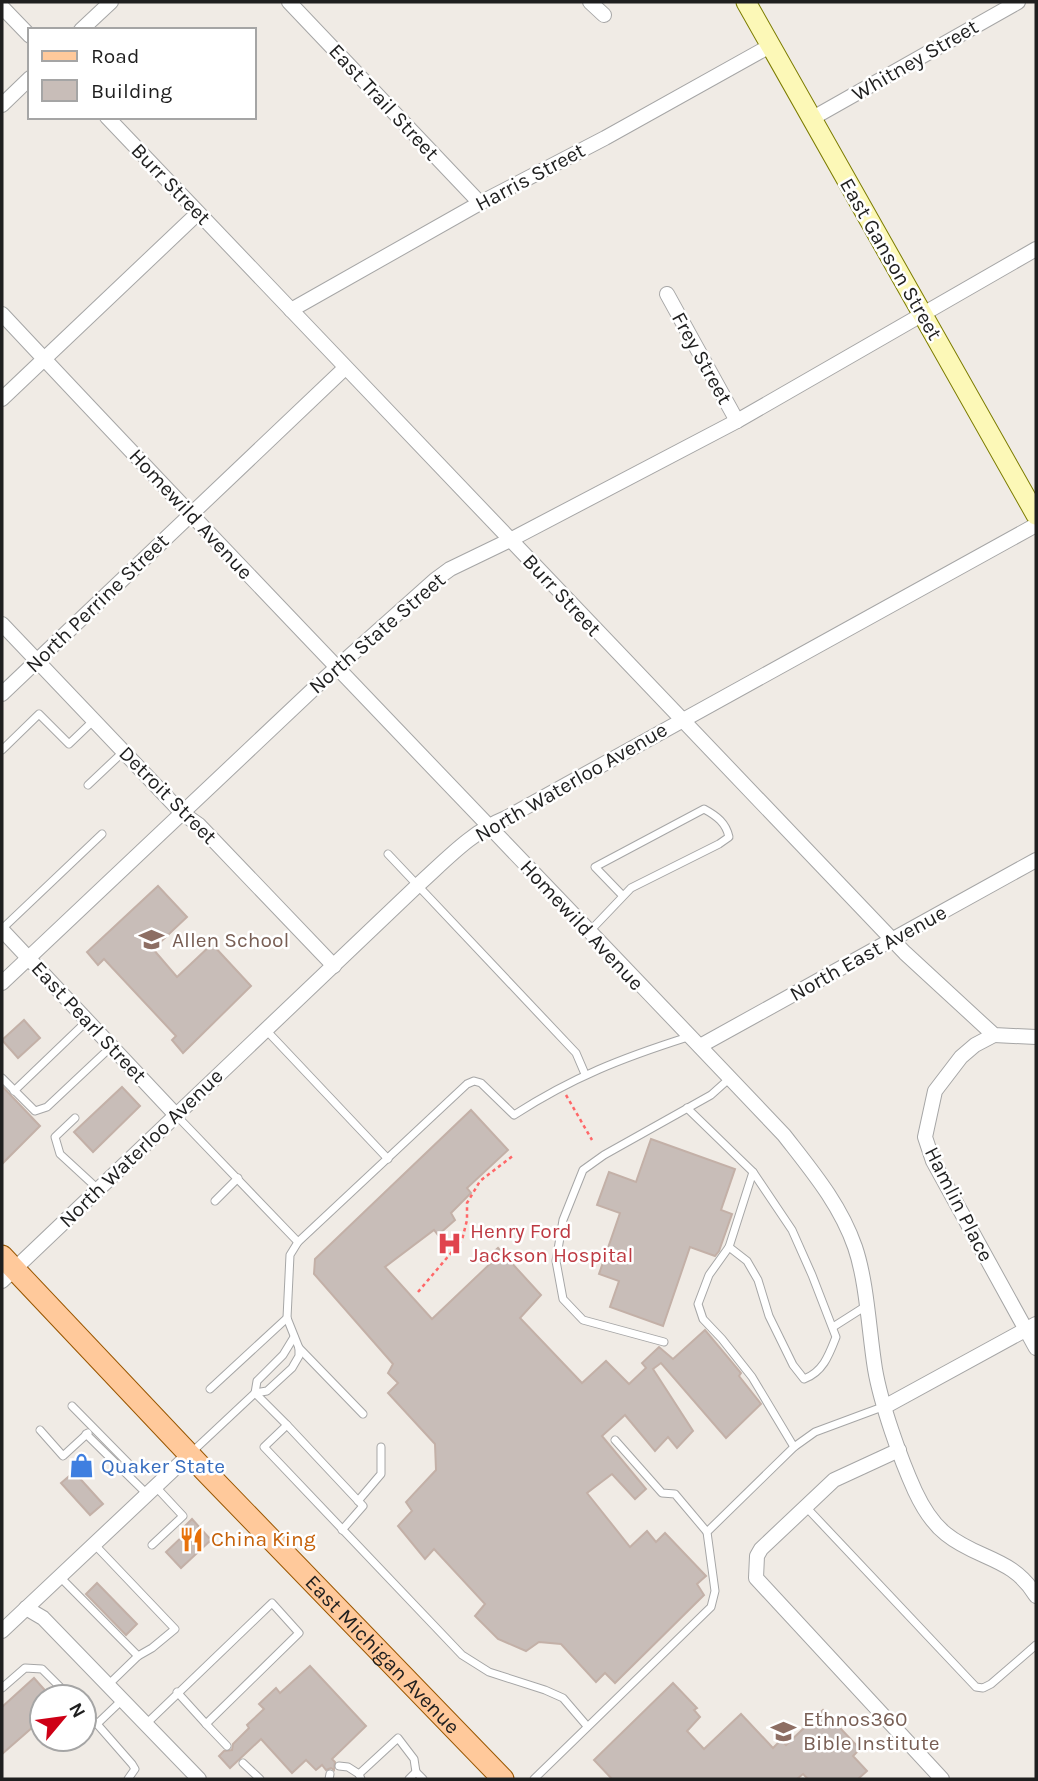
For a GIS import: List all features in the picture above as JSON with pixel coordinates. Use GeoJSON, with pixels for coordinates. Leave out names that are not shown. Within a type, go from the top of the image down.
{"type":"FeatureCollection","features":[{"type":"Feature","properties":{"kind":"main road","name":"East Michigan Avenue"},"geometry":{"type":"LineString","coordinates":[[6,1269],[190,1454],[503,1779]]}},
{"type":"Feature","properties":{"kind":"street"},"geometry":{"type":"LineString","coordinates":[[83,28],[111,2]]}},
{"type":"Feature","properties":{"kind":"street","name":"East Trail Street"},"geometry":{"type":"LineString","coordinates":[[289,2],[480,203]]}},
{"type":"Feature","properties":{"kind":"street"},"geometry":{"type":"LineString","coordinates":[[590,2],[604,15]]}},
{"type":"Feature","properties":{"kind":"street","name":"East Ganson Street"},"geometry":{"type":"LineString","coordinates":[[746,2],[1036,515]]}},
{"type":"Feature","properties":{"kind":"street","name":"Whitney Street"},"geometry":{"type":"LineString","coordinates":[[811,119],[1018,2]]}},
{"type":"Feature","properties":{"kind":"street"},"geometry":{"type":"LineString","coordinates":[[2,7],[28,34]]}},
{"type":"Feature","properties":{"kind":"street","name":"Harris Street"},"geometry":{"type":"LineString","coordinates":[[291,310],[480,203],[605,138],[770,46]]}},
{"type":"Feature","properties":{"kind":"street"},"geometry":{"type":"LineString","coordinates":[[2,105],[28,80]]}},
{"type":"Feature","properties":{"kind":"street","name":"Burr Street"},"geometry":{"type":"LineString","coordinates":[[109,119],[892,939],[994,1035]]}},
{"type":"Feature","properties":{"kind":"street"},"geometry":{"type":"LineString","coordinates":[[2,399],[198,213]]}},
{"type":"Feature","properties":{"kind":"street","name":"North State Street"},"geometry":{"type":"LineString","coordinates":[[2,983],[335,668],[450,569],[737,421],[1036,249]]}},
{"type":"Feature","properties":{"kind":"street","name":"Frey Street"},"geometry":{"type":"LineString","coordinates":[[667,294],[737,421]]}},
{"type":"Feature","properties":{"kind":"street","name":"Homewild Avenue"},"geometry":{"type":"LineString","coordinates":[[2,314],[335,668],[784,1135],[823,1184],[844,1220],[856,1251],[876,1372],[899,1450],[915,1491],[929,1516],[946,1534],[1009,1566],[1028,1583],[1036,1596]]}},
{"type":"Feature","properties":{"kind":"street","name":"North Perrine Street"},"geometry":{"type":"LineString","coordinates":[[2,694],[345,368]]}},
{"type":"Feature","properties":{"kind":"street","name":"North Waterloo Avenue"},"geometry":{"type":"LineString","coordinates":[[6,1269],[98,1189],[474,835],[1036,525]]}},
{"type":"Feature","properties":{"kind":"street","name":"Detroit Street"},"geometry":{"type":"LineString","coordinates":[[2,624],[182,813],[199,825],[334,966]]}},
{"type":"Feature","properties":{"kind":"street","name":"North East Avenue"},"geometry":{"type":"LineString","coordinates":[[694,1041],[892,939],[1036,860]]}},
{"type":"Feature","properties":{"kind":"street","name":"East Pearl Street"},"geometry":{"type":"LineString","coordinates":[[2,930],[176,1114]]}},
{"type":"Feature","properties":{"kind":"street"},"geometry":{"type":"LineString","coordinates":[[994,1035],[1036,1037]]}},
{"type":"Feature","properties":{"kind":"street","name":"Hamlin Place"},"geometry":{"type":"LineString","coordinates":[[994,1035],[975,1045],[961,1057],[935,1091],[925,1137],[933,1161],[1031,1327],[1036,1348]]}},
{"type":"Feature","properties":{"kind":"street"},"geometry":{"type":"LineString","coordinates":[[886,1406],[1031,1327]]}},
{"type":"Feature","properties":{"kind":"street"},"geometry":{"type":"LineString","coordinates":[[899,1450],[834,1480],[761,1549],[755,1567],[756,1578],[942,1779]]}},
{"type":"Feature","properties":{"kind":"street"},"geometry":{"type":"LineString","coordinates":[[2,1631],[190,1454]]}},
{"type":"Feature","properties":{"kind":"street"},"geometry":{"type":"LineString","coordinates":[[26,1608],[43,1618],[192,1777]]}},
{"type":"Feature","properties":{"kind":"lane"},"geometry":{"type":"LineString","coordinates":[[2,751],[39,714],[69,744],[93,721]]}},
{"type":"Feature","properties":{"kind":"lane"},"geometry":{"type":"LineString","coordinates":[[88,785],[123,752]]}},
{"type":"Feature","properties":{"kind":"lane"},"geometry":{"type":"LineString","coordinates":[[589,932],[631,888],[719,844],[729,837],[727,827],[714,814],[704,809],[595,867],[623,896]]}},
{"type":"Feature","properties":{"kind":"lane"},"geometry":{"type":"LineString","coordinates":[[2,930],[102,834]]}},
{"type":"Feature","properties":{"kind":"lane"},"geometry":{"type":"LineString","coordinates":[[388,854],[576,1053],[585,1074]]}},
{"type":"Feature","properties":{"kind":"lane"},"geometry":{"type":"LineString","coordinates":[[14,1091],[87,1020]]}},
{"type":"Feature","properties":{"kind":"lane"},"geometry":{"type":"LineString","coordinates":[[266,1029],[388,1159]]}},
{"type":"Feature","properties":{"kind":"lane"},"geometry":{"type":"LineString","coordinates":[[363,1414],[299,1348],[294,1337],[287,1318],[290,1255],[298,1242],[467,1084],[481,1083],[514,1115],[560,1086],[585,1074],[694,1041]]}},
{"type":"Feature","properties":{"kind":"lane"},"geometry":{"type":"LineString","coordinates":[[2,1079],[35,1111],[41,1110],[112,1046]]}},
{"type":"Feature","properties":{"kind":"lane"},"geometry":{"type":"LineString","coordinates":[[664,1342],[583,1320],[564,1299],[556,1261],[563,1220],[583,1170],[604,1155],[711,1095],[730,1078]]}},
{"type":"Feature","properties":{"kind":"lane"},"geometry":{"type":"LineString","coordinates":[[687,1108],[753,1172],[792,1230],[813,1275],[836,1337],[827,1360],[813,1376],[804,1379],[793,1365],[769,1316],[753,1270],[747,1261],[729,1247]]}},
{"type":"Feature","properties":{"kind":"lane"},"geometry":{"type":"LineString","coordinates":[[176,1114],[298,1242]]}},
{"type":"Feature","properties":{"kind":"lane"},"geometry":{"type":"LineString","coordinates":[[75,1118],[55,1137],[60,1154],[98,1189]]}},
{"type":"Feature","properties":{"kind":"lane"},"geometry":{"type":"LineString","coordinates":[[753,1172],[729,1247],[709,1275],[698,1304],[703,1319],[752,1377],[794,1447]]}},
{"type":"Feature","properties":{"kind":"lane"},"geometry":{"type":"LineString","coordinates":[[215,1201],[238,1178]]}},
{"type":"Feature","properties":{"kind":"lane"},"geometry":{"type":"LineString","coordinates":[[833,1327],[866,1306]]}},
{"type":"Feature","properties":{"kind":"lane"},"geometry":{"type":"LineString","coordinates":[[210,1389],[287,1318]]}},
{"type":"Feature","properties":{"kind":"lane"},"geometry":{"type":"LineString","coordinates":[[255,1393],[257,1381],[283,1355],[294,1337]]}},
{"type":"Feature","properties":{"kind":"lane"},"geometry":{"type":"LineString","coordinates":[[190,1454],[255,1393],[267,1391],[292,1368],[299,1356],[299,1348]]}},
{"type":"Feature","properties":{"kind":"lane"},"geometry":{"type":"LineString","coordinates":[[255,1393],[363,1506],[342,1530]]}},
{"type":"Feature","properties":{"kind":"lane"},"geometry":{"type":"LineString","coordinates":[[72,1406],[130,1465],[124,1471]]}},
{"type":"Feature","properties":{"kind":"lane"},"geometry":{"type":"LineString","coordinates":[[707,1532],[794,1447],[815,1432],[886,1406]]}},
{"type":"Feature","properties":{"kind":"lane"},"geometry":{"type":"LineString","coordinates":[[287,1426],[264,1447],[462,1655],[489,1672],[563,1698],[587,1726]]}},
{"type":"Feature","properties":{"kind":"lane"},"geometry":{"type":"LineString","coordinates":[[40,1430],[63,1456],[93,1427]]}},
{"type":"Feature","properties":{"kind":"lane"},"geometry":{"type":"LineString","coordinates":[[86,1434],[124,1471],[183,1516],[152,1545]]}},
{"type":"Feature","properties":{"kind":"lane"},"geometry":{"type":"LineString","coordinates":[[534,1779],[710,1607],[715,1591],[707,1532],[675,1494],[662,1493],[615,1440]]}},
{"type":"Feature","properties":{"kind":"lane"},"geometry":{"type":"LineString","coordinates":[[358,1502],[381,1474],[381,1447]]}},
{"type":"Feature","properties":{"kind":"lane"},"geometry":{"type":"LineString","coordinates":[[805,1507],[976,1687],[983,1688],[991,1684],[1036,1645]]}},
{"type":"Feature","properties":{"kind":"lane"},"geometry":{"type":"LineString","coordinates":[[95,1545],[174,1629],[138,1656],[107,1686]]}},
{"type":"Feature","properties":{"kind":"lane"},"geometry":{"type":"LineString","coordinates":[[60,1577],[138,1656]]}},
{"type":"Feature","properties":{"kind":"lane"},"geometry":{"type":"LineString","coordinates":[[144,1725],[272,1604],[299,1633],[205,1724]]}},
{"type":"Feature","properties":{"kind":"lane"},"geometry":{"type":"LineString","coordinates":[[2,1688],[25,1668],[43,1668],[57,1683]]}},
{"type":"Feature","properties":{"kind":"lane"},"geometry":{"type":"LineString","coordinates":[[177,1692],[227,1746]]}},
{"type":"Feature","properties":{"kind":"lane"},"geometry":{"type":"LineString","coordinates":[[98,1723],[121,1700]]}},
{"type":"Feature","properties":{"kind":"lane"},"geometry":{"type":"LineString","coordinates":[[98,1725],[135,1769],[128,1779]]}},
{"type":"Feature","properties":{"kind":"lane"},"geometry":{"type":"LineString","coordinates":[[339,1766],[348,1767],[360,1776],[398,1738],[414,1759],[416,1772],[423,1779]]}},
{"type":"Feature","properties":{"kind":"lane"},"geometry":{"type":"LineString","coordinates":[[243,1763],[260,1779]]}},
{"type":"Feature","properties":{"kind":"lane"},"geometry":{"type":"LineString","coordinates":[[409,1779],[416,1772]]}},
{"type":"Feature","properties":{"kind":"path"},"geometry":{"type":"LineString","coordinates":[[560,1086],[592,1140]]}},
{"type":"Feature","properties":{"kind":"path"},"geometry":{"type":"LineString","coordinates":[[418,1292],[462,1240],[467,1220],[467,1203],[480,1181],[514,1155]]}},
{"type":"Feature","properties":{"kind":"building"},"geometry":{"type":"Polygon","coordinates":[[[158,886],[187,917],[153,949],[177,977],[212,944],[251,986],[183,1053],[172,1040],[176,1036],[104,959],[98,965],[87,952],[158,886]]]}},
{"type":"Feature","properties":{"kind":"building"},"geometry":{"type":"Polygon","coordinates":[[[24,1020],[40,1038],[18,1058],[2,1040],[24,1020]]]}},
{"type":"Feature","properties":{"kind":"building"},"geometry":{"type":"Polygon","coordinates":[[[2,1086],[40,1126],[2,1164],[2,1086]]]}},
{"type":"Feature","properties":{"kind":"building"},"geometry":{"type":"Polygon","coordinates":[[[122,1087],[140,1106],[93,1152],[74,1132],[122,1087]]]}},
{"type":"Feature","properties":{"kind":"building"},"geometry":{"type":"Polygon","coordinates":[[[471,1110],[508,1150],[467,1188],[471,1193],[451,1213],[455,1220],[438,1235],[434,1230],[385,1267],[432,1319],[493,1261],[489,1256],[498,1248],[541,1295],[520,1318],[582,1383],[606,1361],[629,1384],[646,1368],[642,1363],[659,1347],[673,1359],[705,1330],[741,1373],[739,1376],[761,1404],[726,1438],[661,1363],[653,1369],[693,1431],[677,1448],[668,1437],[655,1451],[625,1415],[602,1436],[646,1489],[635,1499],[612,1474],[587,1493],[630,1547],[647,1531],[656,1542],[665,1533],[706,1576],[697,1584],[704,1595],[615,1683],[605,1673],[596,1682],[561,1644],[539,1642],[526,1651],[498,1639],[475,1616],[485,1604],[434,1549],[425,1559],[398,1526],[412,1511],[406,1502],[436,1470],[435,1444],[388,1393],[398,1383],[388,1373],[393,1364],[314,1274],[315,1259],[471,1110]]]}},
{"type":"Feature","properties":{"kind":"building"},"geometry":{"type":"Polygon","coordinates":[[[651,1139],[735,1169],[721,1210],[732,1214],[719,1251],[715,1256],[690,1247],[663,1326],[610,1307],[619,1281],[599,1274],[620,1213],[597,1205],[609,1172],[636,1182],[651,1139]]]}},
{"type":"Feature","properties":{"kind":"building"},"geometry":{"type":"Polygon","coordinates":[[[74,1472],[103,1504],[90,1515],[61,1483],[74,1472]]]}},
{"type":"Feature","properties":{"kind":"building"},"geometry":{"type":"Polygon","coordinates":[[[192,1519],[211,1540],[181,1568],[166,1552],[186,1533],[182,1529],[192,1519]]]}},
{"type":"Feature","properties":{"kind":"building"},"geometry":{"type":"Polygon","coordinates":[[[97,1583],[137,1624],[126,1635],[86,1594],[97,1583]]]}},
{"type":"Feature","properties":{"kind":"building"},"geometry":{"type":"Polygon","coordinates":[[[310,1666],[366,1726],[332,1759],[335,1762],[334,1770],[326,1770],[322,1765],[316,1770],[306,1760],[292,1773],[261,1739],[230,1768],[219,1756],[224,1751],[232,1750],[233,1744],[249,1728],[247,1725],[264,1709],[259,1704],[276,1688],[280,1693],[310,1666]]]}},
{"type":"Feature","properties":{"kind":"building"},"geometry":{"type":"Polygon","coordinates":[[[28,1683],[28,1731],[2,1754],[2,1707],[28,1683]]]}},
{"type":"Feature","properties":{"kind":"building"},"geometry":{"type":"Polygon","coordinates":[[[673,1683],[697,1708],[694,1710],[700,1717],[687,1731],[704,1749],[741,1714],[773,1748],[781,1740],[786,1745],[823,1710],[860,1749],[853,1756],[867,1771],[858,1779],[808,1779],[803,1774],[797,1779],[612,1779],[594,1760],[673,1683]]]}},
{"type":"Feature","properties":{"kind":"place","name":"Allen School"},"geometry":{"type":"Point","coordinates":[152,940]}},
{"type":"Feature","properties":{"kind":"place","name":"Henry Ford Jackson Hospital"},"geometry":{"type":"Point","coordinates":[450,1243]}},
{"type":"Feature","properties":{"kind":"place","name":"Quaker State"},"geometry":{"type":"Point","coordinates":[81,1466]}},
{"type":"Feature","properties":{"kind":"place","name":"China King"},"geometry":{"type":"Point","coordinates":[191,1539]}},
{"type":"Feature","properties":{"kind":"place","name":"Ethnos360 Bible Institute"},"geometry":{"type":"Point","coordinates":[783,1731]}}]}
